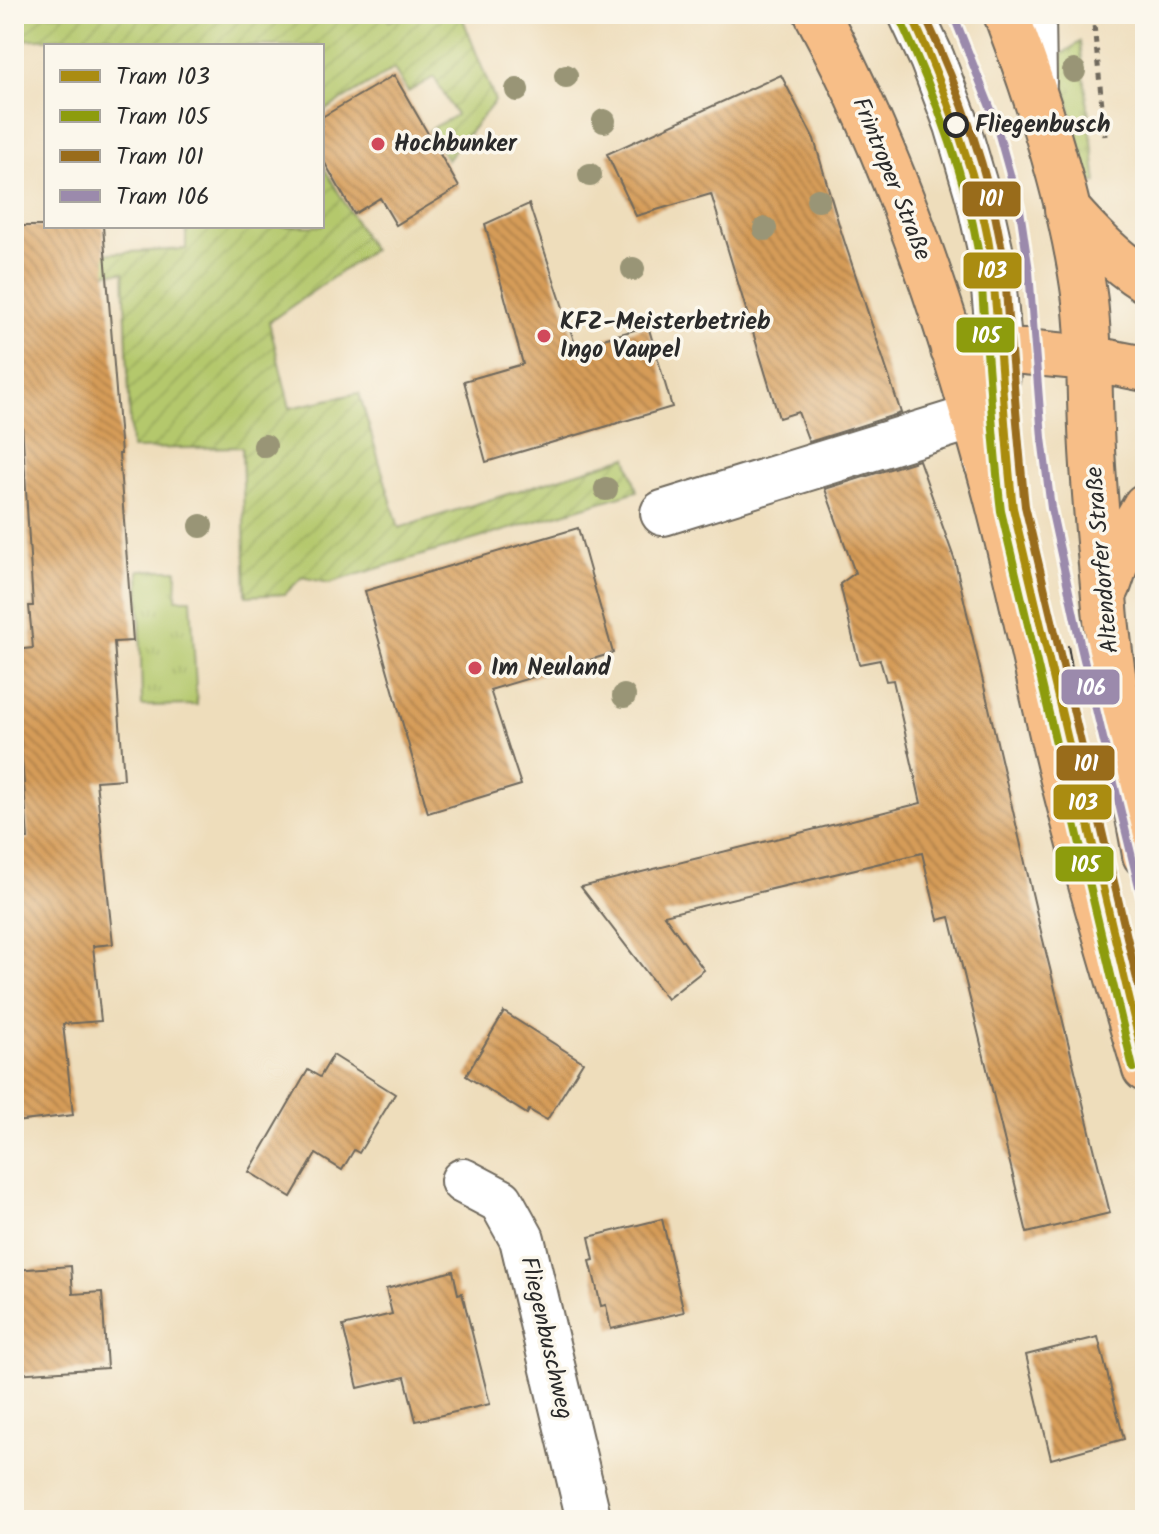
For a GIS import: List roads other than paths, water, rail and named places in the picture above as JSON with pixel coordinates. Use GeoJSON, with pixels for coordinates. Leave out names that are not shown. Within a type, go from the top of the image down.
{"type":"FeatureCollection","features":[{"type":"Feature","properties":{"kind":"main road","name":"Frintroper Straße"},"geometry":{"type":"LineString","coordinates":[[817,14],[841,58],[887,161],[920,245],[953,350]]}},
{"type":"Feature","properties":{"kind":"main road"},"geometry":{"type":"LineString","coordinates":[[1006,14],[1034,89],[1067,208],[1084,299],[1089,358]]}},
{"type":"Feature","properties":{"kind":"main road"},"geometry":{"type":"LineString","coordinates":[[1067,208],[1106,251],[1145,280]]}},
{"type":"Feature","properties":{"kind":"main road"},"geometry":{"type":"LineString","coordinates":[[1145,369],[1089,358],[953,350],[986,462],[1106,939],[1145,1069]]}},
{"type":"Feature","properties":{"kind":"main road","name":"Altendorfer Straße"},"geometry":{"type":"LineString","coordinates":[[1089,358],[1091,431],[1104,601],[1120,716],[1145,855]]}},
{"type":"Feature","properties":{"kind":"main road"},"geometry":{"type":"LineString","coordinates":[[1104,601],[1122,546],[1145,506]]}},
{"type":"Feature","properties":{"kind":"street"},"geometry":{"type":"LineString","coordinates":[[911,14],[957,125],[990,249],[1000,352],[986,462]]}},
{"type":"Feature","properties":{"kind":"street"},"geometry":{"type":"LineString","coordinates":[[1033,14],[1034,89]]}},
{"type":"Feature","properties":{"kind":"street"},"geometry":{"type":"LineString","coordinates":[[663,513],[973,417]]}},
{"type":"Feature","properties":{"kind":"street","name":"Fliegenbuschweg"},"geometry":{"type":"LineString","coordinates":[[463,1181],[501,1201],[522,1239],[589,1520]]}},
{"type":"Feature","properties":{"kind":"tram line","name":"103"},"geometry":{"type":"LineString","coordinates":[[911,14],[952,113],[985,222],[994,284],[1013,508],[1145,1065]]}},
{"type":"Feature","properties":{"kind":"tram line","name":"101"},"geometry":{"type":"LineString","coordinates":[[924,14],[970,127],[995,215],[1005,272],[1025,506],[1145,1013]]}},
{"type":"Feature","properties":{"kind":"tram line","name":"106"},"geometry":{"type":"LineString","coordinates":[[953,14],[994,117],[1020,210],[1029,271],[1042,438],[1051,508],[1080,643],[1145,911]]}},
{"type":"Feature","properties":{"kind":"tram line","name":"105"},"geometry":{"type":"LineString","coordinates":[[900,19],[946,132],[972,220],[980,266],[1001,511],[1133,1068]]}},
{"type":"Feature","properties":{"kind":"tram line"},"geometry":{"type":"LineString","coordinates":[[1068,646],[1106,902]]}},
{"type":"Feature","properties":{"kind":"place","name":"Fliegenbusch"},"geometry":{"type":"Point","coordinates":[956,125]}},
{"type":"Feature","properties":{"kind":"place","name":"Hochbunker"},"geometry":{"type":"Point","coordinates":[378,144]}},
{"type":"Feature","properties":{"kind":"place","name":"KFZ-Meisterbetrieb Ingo Vaupel"},"geometry":{"type":"Point","coordinates":[544,336]}},
{"type":"Feature","properties":{"kind":"place","name":"Im Neuland"},"geometry":{"type":"Point","coordinates":[475,668]}}]}
